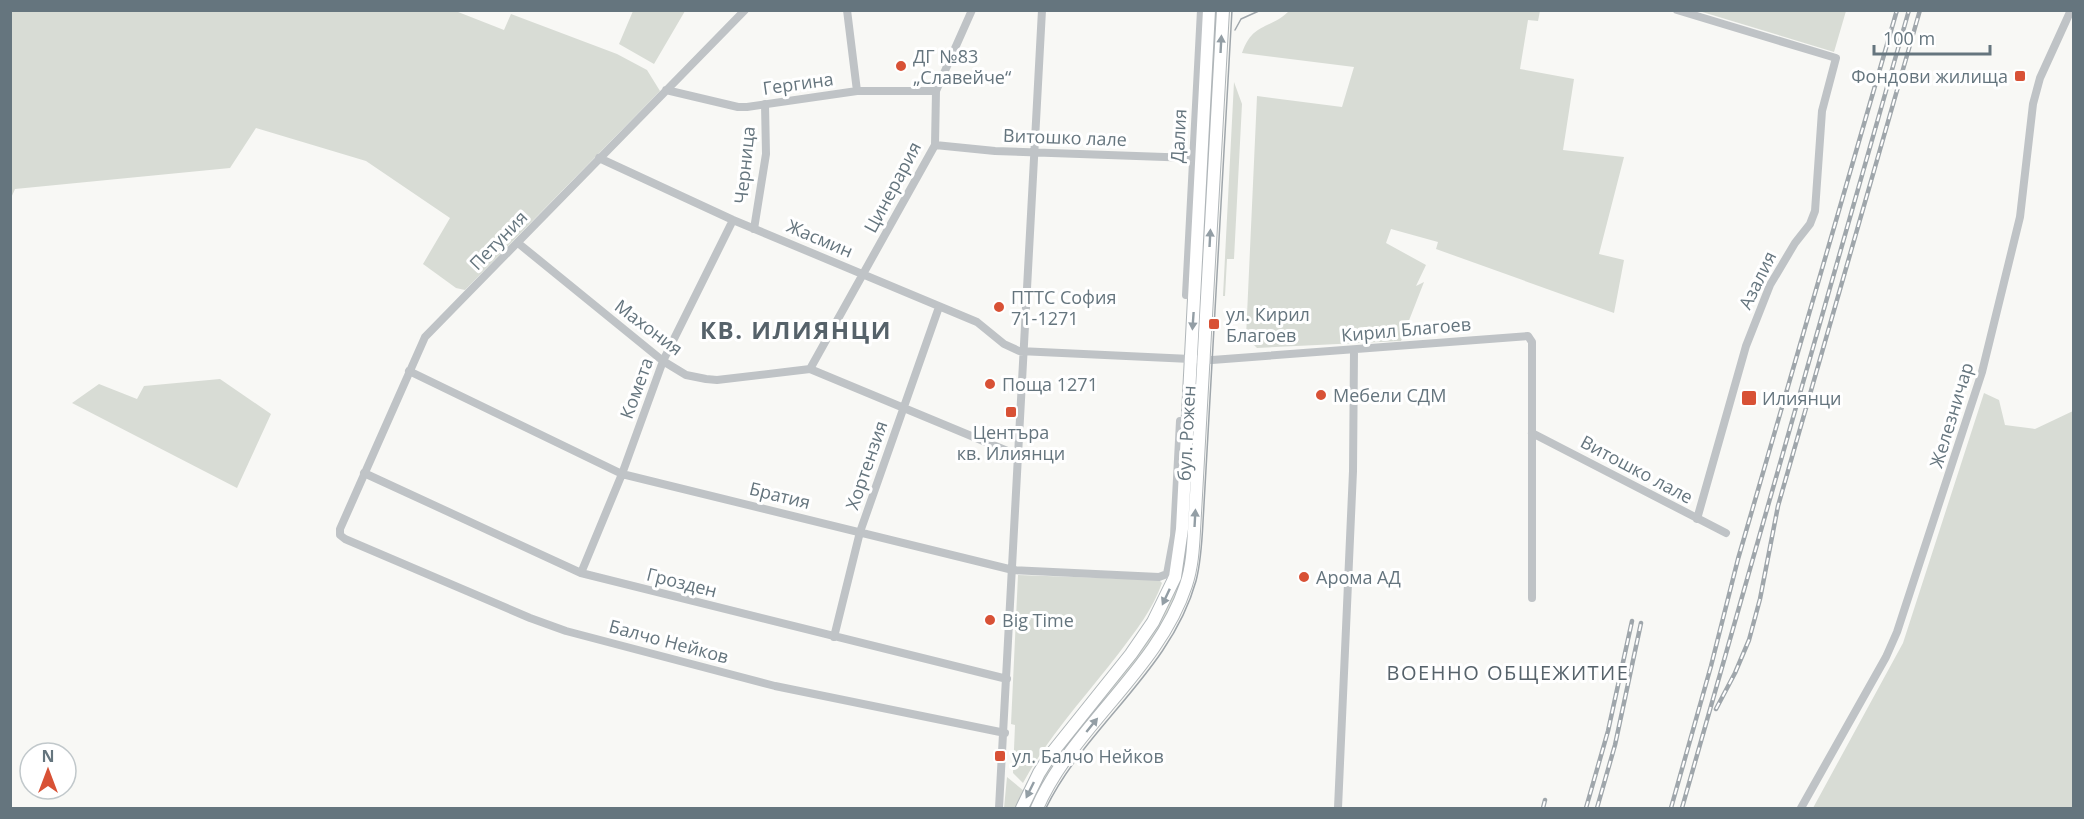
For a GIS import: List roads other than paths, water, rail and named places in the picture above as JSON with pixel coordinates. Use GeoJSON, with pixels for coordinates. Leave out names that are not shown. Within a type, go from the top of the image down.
{"type":"FeatureCollection","features":[{"type":"Feature","properties":{"kind":"main road","name":"бул. Рожен"},"geometry":{"type":"LineString","coordinates":[[1022,808],[1046,762],[1145,635],[1175,577],[1180,549],[1182,449],[1197,359],[1192,264],[1209,10]]}},
{"type":"Feature","properties":{"kind":"main road","name":"бул. Рожен"},"geometry":{"type":"LineString","coordinates":[[1037,808],[1064,761],[1157,642],[1183,594],[1193,551],[1197,359],[1223,10]]}},
{"type":"Feature","properties":{"kind":"street","name":"Петуния"},"geometry":{"type":"LineString","coordinates":[[340,535],[340,529],[364,473],[428,333],[745,10]]}},
{"type":"Feature","properties":{"kind":"street"},"geometry":{"type":"LineString","coordinates":[[847,10],[857,91]]}},
{"type":"Feature","properties":{"kind":"street","name":"Цинерария"},"geometry":{"type":"LineString","coordinates":[[810,369],[935,145],[936,91],[972,10]]}},
{"type":"Feature","properties":{"kind":"street"},"geometry":{"type":"LineString","coordinates":[[999,808],[1005,733],[1017,455],[1042,10]]}},
{"type":"Feature","properties":{"kind":"street","name":"Далия"},"geometry":{"type":"LineString","coordinates":[[1186,296],[1192,264],[1193,158],[1202,10]]}},
{"type":"Feature","properties":{"kind":"street","name":"Азалия"},"geometry":{"type":"LineString","coordinates":[[1677,10],[1836,58],[1822,111],[1815,211],[1810,224],[1795,243],[1770,285],[1746,346],[1697,519]]}},
{"type":"Feature","properties":{"kind":"street","name":"Железничар"},"geometry":{"type":"LineString","coordinates":[[1801,808],[1886,657],[1897,632],[1982,372],[2018,227],[2033,104],[2040,78],[2071,10]]}},
{"type":"Feature","properties":{"kind":"street","name":"Гергина"},"geometry":{"type":"LineString","coordinates":[[666,90],[738,107],[857,91],[936,91]]}},
{"type":"Feature","properties":{"kind":"street","name":"Черница"},"geometry":{"type":"LineString","coordinates":[[754,229],[766,154],[765,104]]}},
{"type":"Feature","properties":{"kind":"street","name":"Витошко лале"},"geometry":{"type":"LineString","coordinates":[[935,145],[1034,153],[1193,158]]}},
{"type":"Feature","properties":{"kind":"street","name":"Жасмин"},"geometry":{"type":"LineString","coordinates":[[599,158],[733,220],[977,322],[1011,349],[1024,351]]}},
{"type":"Feature","properties":{"kind":"street","name":"Комета"},"geometry":{"type":"LineString","coordinates":[[581,573],[622,474],[663,361],[733,220]]}},
{"type":"Feature","properties":{"kind":"street","name":"Махония"},"geometry":{"type":"LineString","coordinates":[[518,243],[663,361],[686,375],[706,380],[735,379],[810,369]]}},
{"type":"Feature","properties":{"kind":"street","name":"Хортензия"},"geometry":{"type":"LineString","coordinates":[[834,637],[860,532],[939,307]]}},
{"type":"Feature","properties":{"kind":"street","name":"Кирил Благоев"},"geometry":{"type":"LineString","coordinates":[[1024,351],[1197,359],[1354,350],[1528,336],[1532,342],[1532,598]]}},
{"type":"Feature","properties":{"kind":"street"},"geometry":{"type":"LineString","coordinates":[[1338,808],[1353,471],[1354,350]]}},
{"type":"Feature","properties":{"kind":"street"},"geometry":{"type":"LineString","coordinates":[[810,369],[1017,455]]}},
{"type":"Feature","properties":{"kind":"street","name":"Братия"},"geometry":{"type":"LineString","coordinates":[[409,371],[622,474],[1012,570],[1165,576],[1169,569],[1174,536],[1182,449]]}},
{"type":"Feature","properties":{"kind":"street"},"geometry":{"type":"LineString","coordinates":[[1180,421],[1182,449]]}},
{"type":"Feature","properties":{"kind":"street","name":"Витошко лале"},"geometry":{"type":"LineString","coordinates":[[1532,433],[1726,533]]}},
{"type":"Feature","properties":{"kind":"street","name":"Грозден"},"geometry":{"type":"LineString","coordinates":[[364,473],[581,573],[1007,679]]}},
{"type":"Feature","properties":{"kind":"street","name":"Балчо Нейков"},"geometry":{"type":"LineString","coordinates":[[340,535],[519,613],[566,631],[775,686],[1005,733]]}},
{"type":"Feature","properties":{"kind":"tram line"},"geometry":{"type":"LineString","coordinates":[[1046,808],[1063,778],[1168,643],[1184,613],[1198,574],[1232,10]]}},
{"type":"Feature","properties":{"kind":"tram line"},"geometry":{"type":"LineString","coordinates":[[1235,30],[1241,19],[1261,10]]}},
{"type":"Feature","properties":{"kind":"railway"},"geometry":{"type":"LineString","coordinates":[[1671,808],[1738,559],[1897,10]]}},
{"type":"Feature","properties":{"kind":"railway"},"geometry":{"type":"LineString","coordinates":[[1682,808],[1909,10]]}},
{"type":"Feature","properties":{"kind":"railway"},"geometry":{"type":"LineString","coordinates":[[1716,709],[1749,640],[1760,599],[1778,506],[1920,10]]}},
{"type":"Feature","properties":{"kind":"railway"},"geometry":{"type":"LineString","coordinates":[[1586,808],[1608,731],[1632,621]]}},
{"type":"Feature","properties":{"kind":"railway"},"geometry":{"type":"LineString","coordinates":[[1597,808],[1615,745],[1641,623]]}},
{"type":"Feature","properties":{"kind":"railway"},"geometry":{"type":"LineString","coordinates":[[1543,808],[1545,800]]}},
{"type":"Feature","properties":{"kind":"place","name":"ДГ №83 „Славейче“"},"geometry":{"type":"Point","coordinates":[901,66]}},
{"type":"Feature","properties":{"kind":"place","name":"Фондови жилища"},"geometry":{"type":"Point","coordinates":[2020,76]}},
{"type":"Feature","properties":{"kind":"place","name":"ПТТС София 71-1271"},"geometry":{"type":"Point","coordinates":[999,307]}},
{"type":"Feature","properties":{"kind":"place","name":"ул. Кирил Благоев"},"geometry":{"type":"Point","coordinates":[1214,324]}},
{"type":"Feature","properties":{"kind":"place","name":"Поща 1271"},"geometry":{"type":"Point","coordinates":[990,384]}},
{"type":"Feature","properties":{"kind":"place","name":"Мебели СДМ"},"geometry":{"type":"Point","coordinates":[1321,395]}},
{"type":"Feature","properties":{"kind":"place","name":"Илиянци"},"geometry":{"type":"Point","coordinates":[1749,398]}},
{"type":"Feature","properties":{"kind":"place","name":"Центъра кв. Илиянци"},"geometry":{"type":"Point","coordinates":[1011,412]}},
{"type":"Feature","properties":{"kind":"place","name":"Арома АД"},"geometry":{"type":"Point","coordinates":[1304,577]}},
{"type":"Feature","properties":{"kind":"place","name":"Big Time"},"geometry":{"type":"Point","coordinates":[990,620]}},
{"type":"Feature","properties":{"kind":"place","name":"ул. Балчо Нейков"},"geometry":{"type":"Point","coordinates":[1000,756]}},
{"type":"Feature","properties":{"kind":"district","name":"КВ. ИЛИЯНЦИ"},"geometry":{"type":"Point","coordinates":[796,329]}},
{"type":"Feature","properties":{"kind":"district","name":"ВОЕННО ОБЩЕЖИТИЕ"},"geometry":{"type":"Point","coordinates":[1508,672]}}]}
